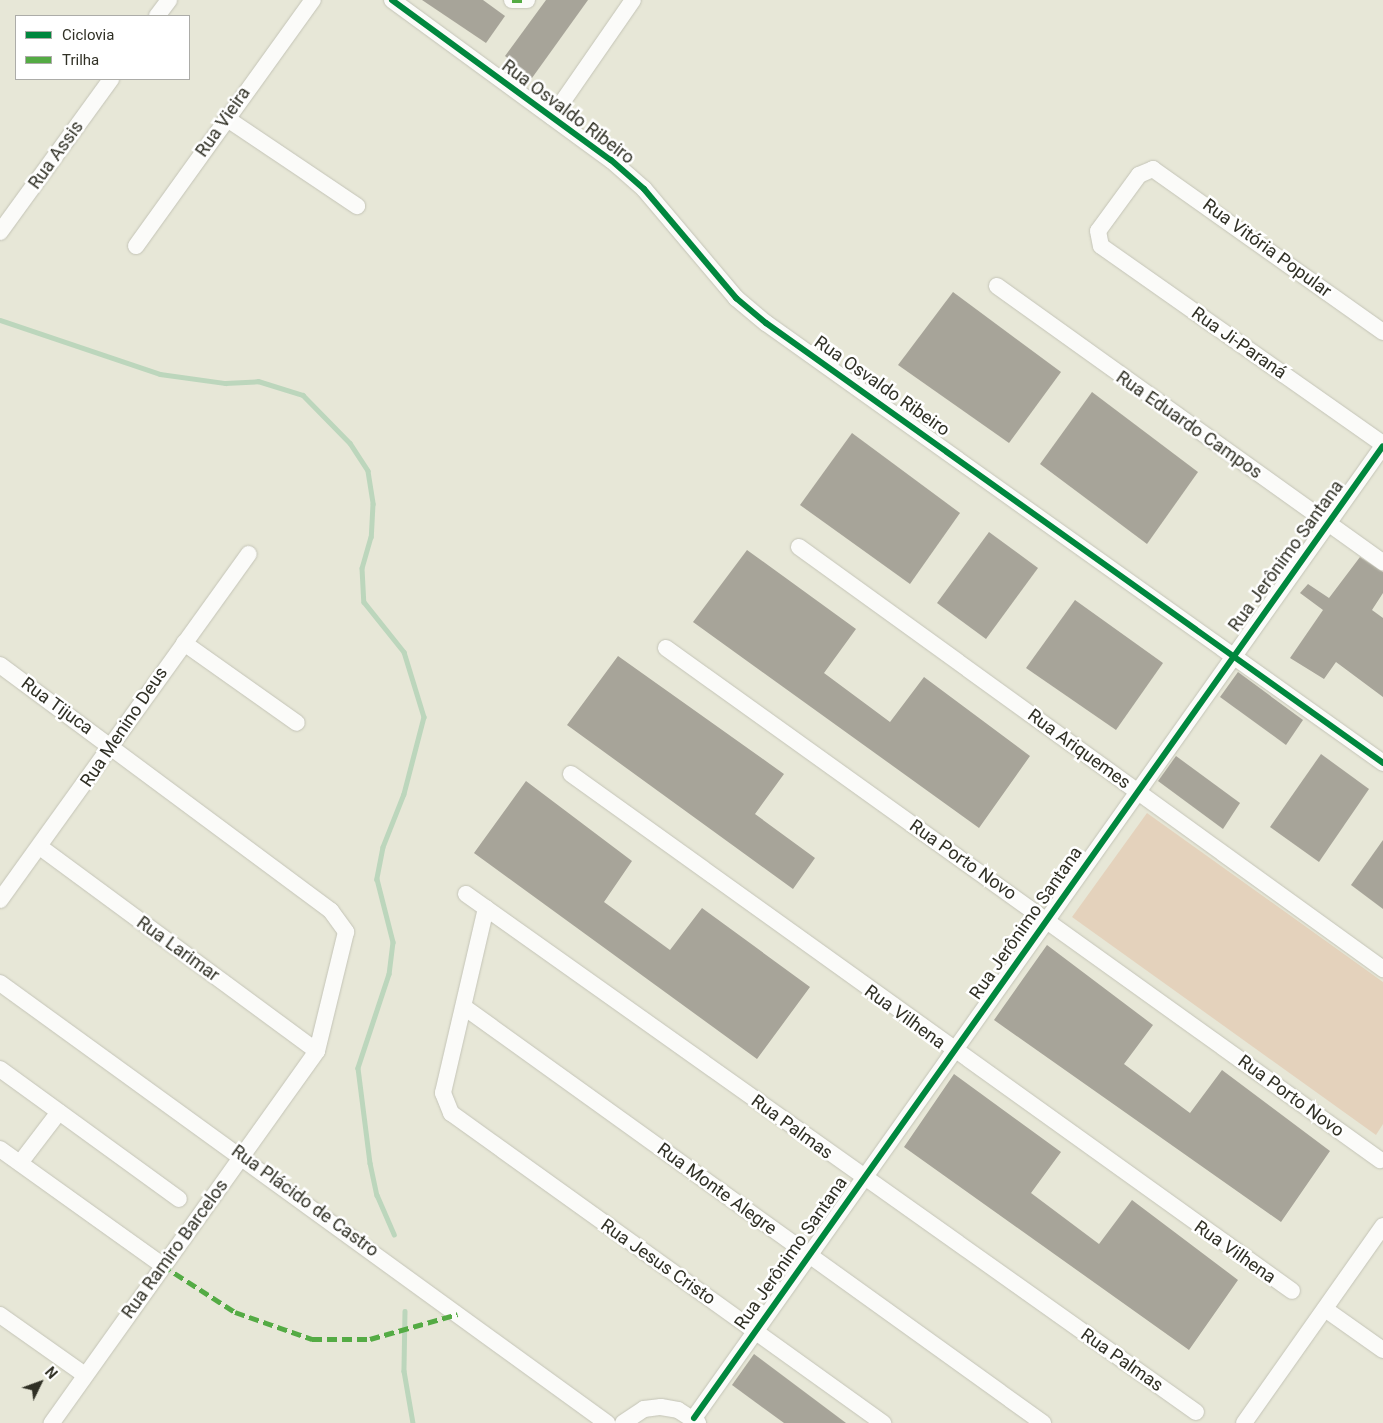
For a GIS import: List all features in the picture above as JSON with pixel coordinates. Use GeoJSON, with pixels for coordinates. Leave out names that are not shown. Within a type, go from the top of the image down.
{"type":"FeatureCollection","features":[{"type":"Feature","properties":{"kind":"street"},"geometry":{"type":"LineString","coordinates":[[158,15],[169,0]]}},
{"type":"Feature","properties":{"kind":"street","name":"Rua Vieira"},"geometry":{"type":"LineString","coordinates":[[136,246],[226,118],[313,0]]}},
{"type":"Feature","properties":{"kind":"street","name":"Rua Osvaldo Ribeiro"},"geometry":{"type":"LineString","coordinates":[[392,0],[552,117],[644,189],[706,265],[766,323],[1383,764]]}},
{"type":"Feature","properties":{"kind":"street"},"geometry":{"type":"LineString","coordinates":[[512,0],[527,0]]}},
{"type":"Feature","properties":{"kind":"street"},"geometry":{"type":"LineString","coordinates":[[552,117],[633,0]]}},
{"type":"Feature","properties":{"kind":"street","name":"Rua Assis"},"geometry":{"type":"LineString","coordinates":[[0,232],[110,80]]}},
{"type":"Feature","properties":{"kind":"street"},"geometry":{"type":"LineString","coordinates":[[226,118],[357,206]]}},
{"type":"Feature","properties":{"kind":"street","name":"Rua Vitória Popular"},"geometry":{"type":"LineString","coordinates":[[1098,241],[1102,225],[1139,175],[1148,169],[1161,172],[1383,332]]}},
{"type":"Feature","properties":{"kind":"street","name":"Rua Ji-Paraná"},"geometry":{"type":"LineString","coordinates":[[1098,241],[1383,445]]}},
{"type":"Feature","properties":{"kind":"street","name":"Rua Eduardo Campos"},"geometry":{"type":"LineString","coordinates":[[997,286],[1383,562]]}},
{"type":"Feature","properties":{"kind":"street","name":"Rua Jerônimo Santana"},"geometry":{"type":"LineString","coordinates":[[696,1421],[754,1331],[807,1254],[1047,920],[1383,445]]}},
{"type":"Feature","properties":{"kind":"street","name":"Rua Ariquemes"},"geometry":{"type":"LineString","coordinates":[[799,547],[1383,969]]}},
{"type":"Feature","properties":{"kind":"street","name":"Rua Menino Deus"},"geometry":{"type":"LineString","coordinates":[[0,900],[113,747],[184,642],[249,554]]}},
{"type":"Feature","properties":{"kind":"street"},"geometry":{"type":"LineString","coordinates":[[184,642],[297,723]]}},
{"type":"Feature","properties":{"kind":"street","name":"Rua Porto Novo"},"geometry":{"type":"LineString","coordinates":[[666,648],[1380,1160]]}},
{"type":"Feature","properties":{"kind":"street","name":"Rua Tijuca"},"geometry":{"type":"LineString","coordinates":[[0,665],[113,747],[338,919],[346,937],[317,1051]]}},
{"type":"Feature","properties":{"kind":"street","name":"Rua Vilhena"},"geometry":{"type":"LineString","coordinates":[[571,774],[953,1052],[1292,1291]]}},
{"type":"Feature","properties":{"kind":"street","name":"Rua Larimar"},"geometry":{"type":"LineString","coordinates":[[40,846],[317,1051]]}},
{"type":"Feature","properties":{"kind":"street","name":"Rua Palmas"},"geometry":{"type":"LineString","coordinates":[[466,894],[863,1178],[1196,1412]]}},
{"type":"Feature","properties":{"kind":"street"},"geometry":{"type":"LineString","coordinates":[[464,1008],[486,908]]}},
{"type":"Feature","properties":{"kind":"street","name":"Rua Plácido de Castro"},"geometry":{"type":"LineString","coordinates":[[0,983],[243,1156],[607,1423]]}},
{"type":"Feature","properties":{"kind":"street","name":"Rua Jesus Cristo"},"geometry":{"type":"LineString","coordinates":[[464,1008],[443,1093],[446,1106],[459,1120],[883,1423]]}},
{"type":"Feature","properties":{"kind":"street","name":"Rua Monte Alegre"},"geometry":{"type":"LineString","coordinates":[[464,1008],[1044,1423]]}},
{"type":"Feature","properties":{"kind":"street","name":"Rua Ramiro Barcelos"},"geometry":{"type":"LineString","coordinates":[[52,1423],[162,1265],[243,1156],[317,1051]]}},
{"type":"Feature","properties":{"kind":"street"},"geometry":{"type":"LineString","coordinates":[[0,1069],[179,1199]]}},
{"type":"Feature","properties":{"kind":"street"},"geometry":{"type":"LineString","coordinates":[[20,1163],[59,1112]]}},
{"type":"Feature","properties":{"kind":"street"},"geometry":{"type":"LineString","coordinates":[[0,1149],[162,1265]]}},
{"type":"Feature","properties":{"kind":"street"},"geometry":{"type":"LineString","coordinates":[[1244,1423],[1383,1226]]}},
{"type":"Feature","properties":{"kind":"street"},"geometry":{"type":"LineString","coordinates":[[1325,1308],[1383,1350]]}},
{"type":"Feature","properties":{"kind":"street"},"geometry":{"type":"LineString","coordinates":[[0,1315],[85,1375]]}},
{"type":"Feature","properties":{"kind":"street"},"geometry":{"type":"LineString","coordinates":[[622,1423],[644,1409],[661,1406],[696,1421]]}},
{"type":"Feature","properties":{"kind":"shaded area"},"geometry":{"type":"Polygon","coordinates":[[[1147,813],[1383,982],[1383,1124],[1376,1135],[1072,917],[1147,813]]]}},
{"type":"Feature","properties":{"kind":"building"},"geometry":{"type":"Polygon","coordinates":[[[422,0],[483,0],[505,16],[486,43],[422,0]]]}},
{"type":"Feature","properties":{"kind":"building"},"geometry":{"type":"Polygon","coordinates":[[[546,0],[588,0],[532,78],[505,56],[546,0]]]}},
{"type":"Feature","properties":{"kind":"building"},"geometry":{"type":"Polygon","coordinates":[[[953,292],[1061,372],[1009,443],[898,365],[953,292]]]}},
{"type":"Feature","properties":{"kind":"building"},"geometry":{"type":"Polygon","coordinates":[[[1092,392],[1198,472],[1147,544],[1040,464],[1092,392]]]}},
{"type":"Feature","properties":{"kind":"building"},"geometry":{"type":"Polygon","coordinates":[[[852,433],[960,513],[910,584],[800,505],[852,433]]]}},
{"type":"Feature","properties":{"kind":"building"},"geometry":{"type":"Polygon","coordinates":[[[989,532],[1038,568],[986,639],[937,603],[989,532]]]}},
{"type":"Feature","properties":{"kind":"building"},"geometry":{"type":"Polygon","coordinates":[[[747,550],[856,629],[824,673],[890,722],[924,677],[1030,756],[979,828],[693,622],[747,550]]]}},
{"type":"Feature","properties":{"kind":"building"},"geometry":{"type":"Polygon","coordinates":[[[1360,557],[1383,572],[1383,593],[1372,610],[1383,618],[1383,697],[1336,662],[1324,679],[1290,658],[1323,610],[1300,593],[1308,584],[1329,598],[1360,557]]]}},
{"type":"Feature","properties":{"kind":"building"},"geometry":{"type":"Polygon","coordinates":[[[1075,600],[1163,663],[1116,730],[1026,668],[1075,600]]]}},
{"type":"Feature","properties":{"kind":"building"},"geometry":{"type":"Polygon","coordinates":[[[618,656],[784,774],[755,814],[815,858],[793,889],[567,725],[618,656]]]}},
{"type":"Feature","properties":{"kind":"building"},"geometry":{"type":"Polygon","coordinates":[[[1238,672],[1303,720],[1286,745],[1220,697],[1238,672]]]}},
{"type":"Feature","properties":{"kind":"building"},"geometry":{"type":"Polygon","coordinates":[[[1321,754],[1369,789],[1319,862],[1270,827],[1321,754]]]}},
{"type":"Feature","properties":{"kind":"building"},"geometry":{"type":"Polygon","coordinates":[[[1176,756],[1240,803],[1223,829],[1158,781],[1176,756]]]}},
{"type":"Feature","properties":{"kind":"building"},"geometry":{"type":"Polygon","coordinates":[[[526,781],[632,861],[604,902],[670,950],[702,908],[810,987],[757,1059],[474,853],[526,781]]]}},
{"type":"Feature","properties":{"kind":"building"},"geometry":{"type":"Polygon","coordinates":[[[1383,840],[1383,909],[1351,885],[1383,840]]]}},
{"type":"Feature","properties":{"kind":"building"},"geometry":{"type":"Polygon","coordinates":[[[1047,945],[1153,1025],[1124,1064],[1190,1113],[1222,1070],[1330,1151],[1281,1222],[994,1020],[1047,945]]]}},
{"type":"Feature","properties":{"kind":"building"},"geometry":{"type":"Polygon","coordinates":[[[954,1074],[1061,1152],[1031,1193],[1099,1244],[1132,1200],[1238,1280],[1189,1350],[904,1147],[954,1074]]]}},
{"type":"Feature","properties":{"kind":"building"},"geometry":{"type":"Polygon","coordinates":[[[754,1354],[846,1423],[784,1423],[732,1385],[754,1354]]]}},
{"type":"Feature","properties":{"kind":"waterway"},"geometry":{"type":"LineString","coordinates":[[0,320],[160,374],[225,383],[258,381],[303,395],[350,443],[368,471],[373,504],[371,537],[362,568],[364,602],[404,652],[424,717],[404,794],[383,847],[377,879],[393,942],[389,974],[358,1068],[370,1163],[377,1195],[394,1234]]}},
{"type":"Feature","properties":{"kind":"waterway"},"geometry":{"type":"LineString","coordinates":[[405,1311],[404,1371],[413,1423]]}},
{"type":"Feature","properties":{"kind":"marked path"},"geometry":{"type":"LineString","coordinates":[[512,0],[527,0]]}},
{"type":"Feature","properties":{"kind":"marked path"},"geometry":{"type":"LineString","coordinates":[[162,1265],[235,1312],[312,1339],[370,1339],[458,1314]]}},
{"type":"Feature","properties":{"kind":"cycle path"},"geometry":{"type":"LineString","coordinates":[[392,0],[611,160],[644,189],[736,298],[766,323],[1383,763]]}},
{"type":"Feature","properties":{"kind":"cycle path"},"geometry":{"type":"LineString","coordinates":[[694,1418],[1383,446]]}}]}
